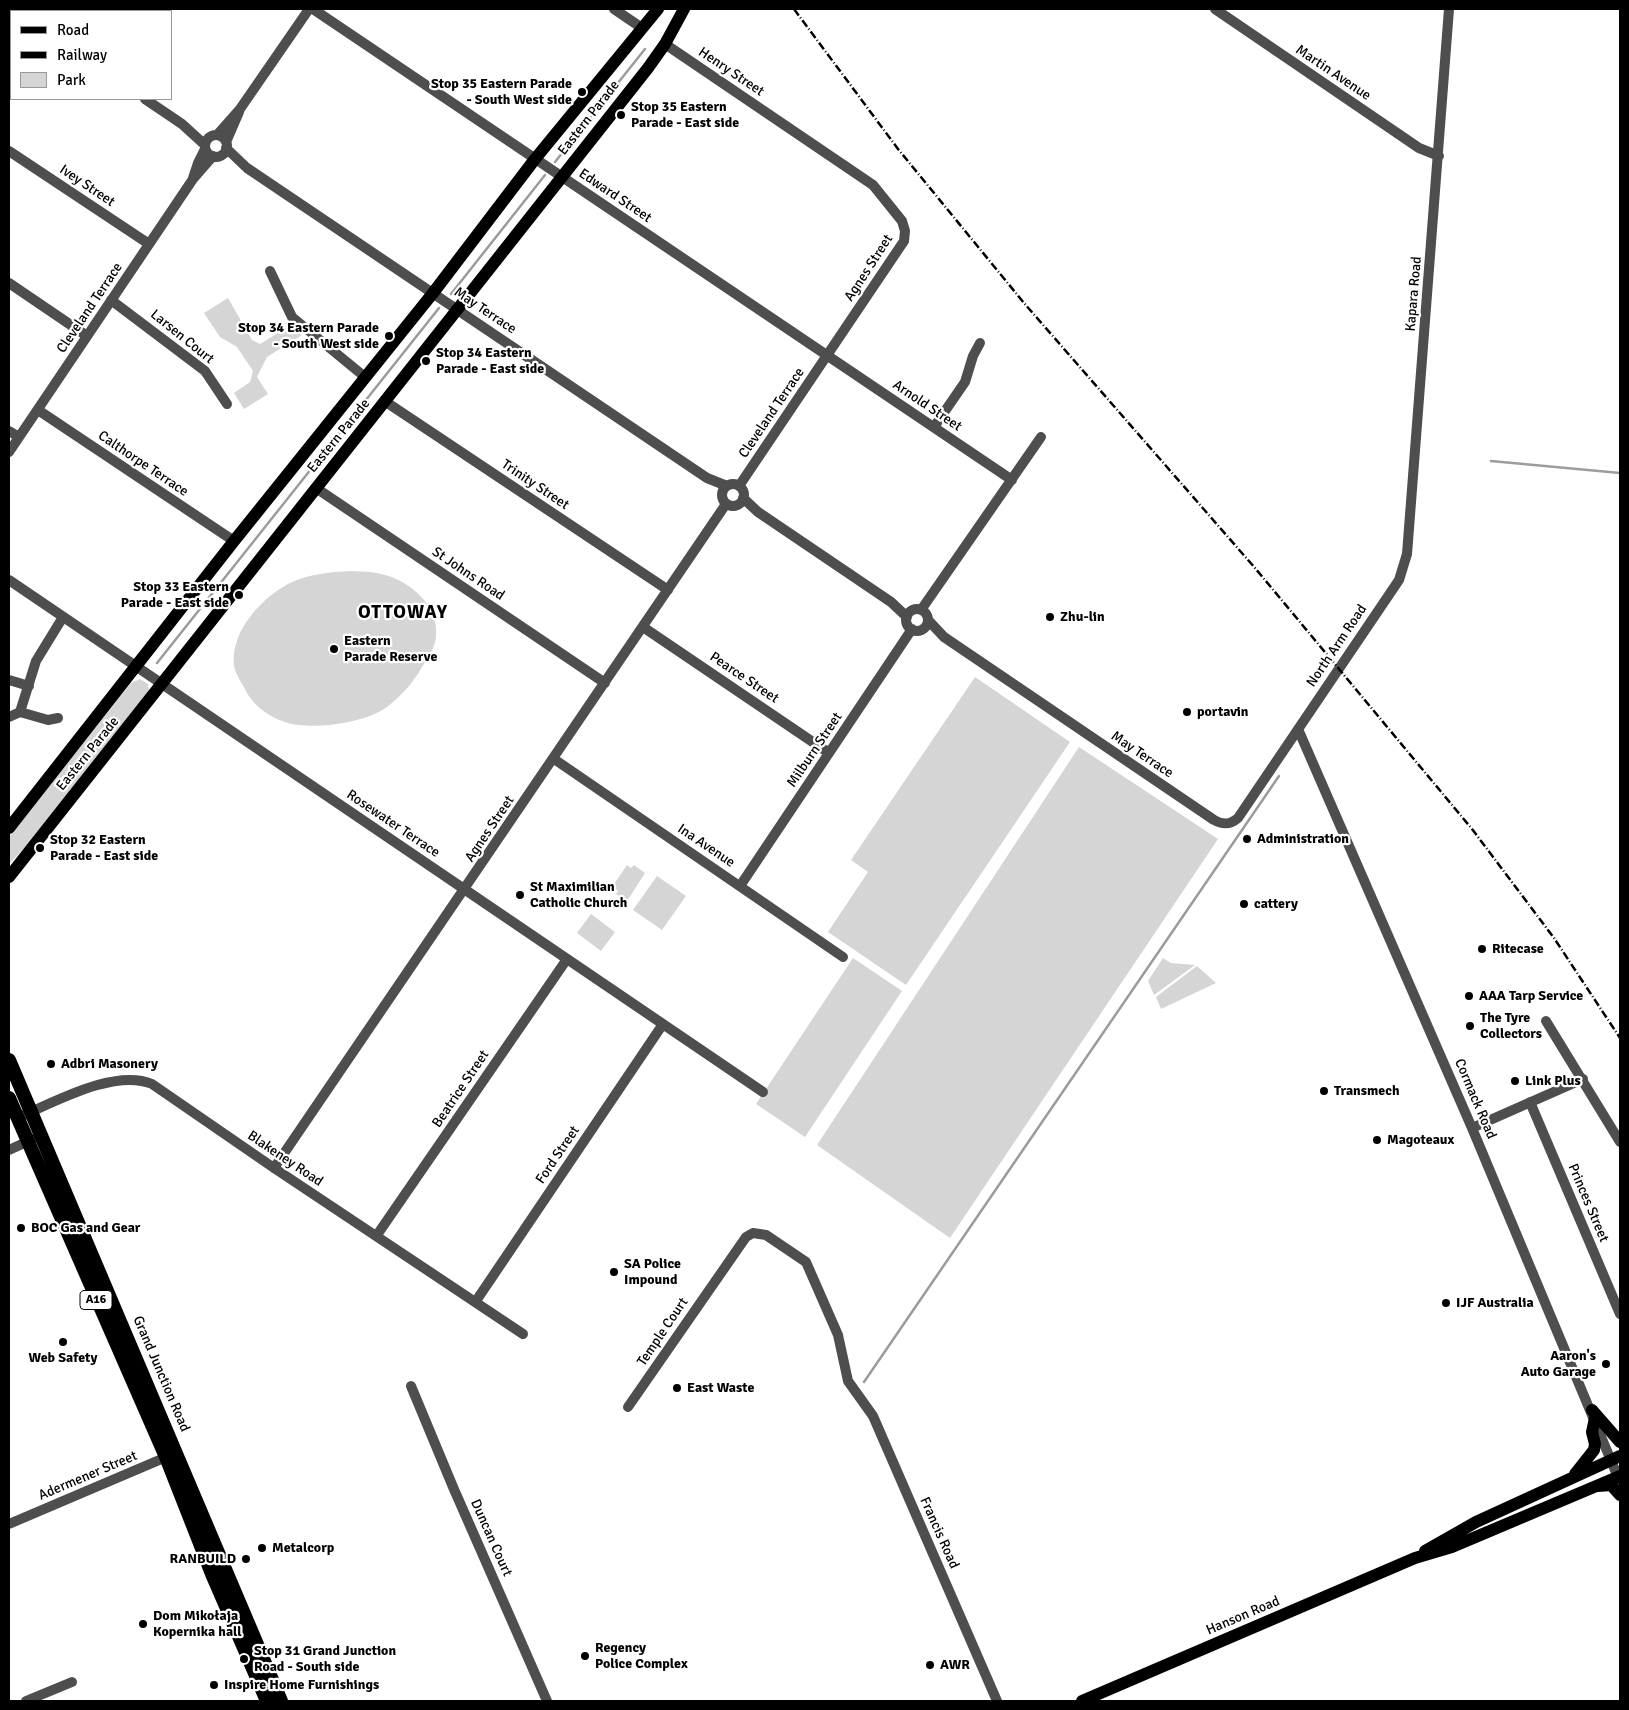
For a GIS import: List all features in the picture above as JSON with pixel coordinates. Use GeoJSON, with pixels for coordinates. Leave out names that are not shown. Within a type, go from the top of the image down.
{"type":"FeatureCollection","features":[{"type":"Feature","properties":{"kind":"highway","name":"Grand Junction Road"},"geometry":{"type":"LineString","coordinates":[[9,1060],[41,1135],[91,1271]]}},
{"type":"Feature","properties":{"kind":"highway","name":"Grand Junction Road"},"geometry":{"type":"LineString","coordinates":[[9,1098],[28,1142],[91,1271],[281,1701]]}},
{"type":"Feature","properties":{"kind":"highway","name":"Grand Junction Road"},"geometry":{"type":"LineString","coordinates":[[171,1455],[201,1547],[267,1701]]}},
{"type":"Feature","properties":{"kind":"main road","name":"Eastern Parade"},"geometry":{"type":"LineString","coordinates":[[9,828],[234,541],[433,293],[535,159],[658,9]]}},
{"type":"Feature","properties":{"kind":"main road","name":"Eastern Parade"},"geometry":{"type":"LineString","coordinates":[[9,877],[562,177],[665,44],[684,9]]}},
{"type":"Feature","properties":{"kind":"main road"},"geometry":{"type":"LineString","coordinates":[[1594,1414],[1620,1442]]}},
{"type":"Feature","properties":{"kind":"main road"},"geometry":{"type":"LineString","coordinates":[[1572,1478],[1594,1450],[1595,1444],[1592,1432],[1594,1414]]}},
{"type":"Feature","properties":{"kind":"main road","name":"Hanson Road"},"geometry":{"type":"LineString","coordinates":[[1415,1558],[1443,1539],[1476,1522],[1616,1458]]}},
{"type":"Feature","properties":{"kind":"main road","name":"Hanson Road"},"geometry":{"type":"LineString","coordinates":[[1082,1701],[1415,1558],[1452,1547],[1591,1488],[1620,1478]]}},
{"type":"Feature","properties":{"kind":"main road"},"geometry":{"type":"LineString","coordinates":[[1591,1488],[1611,1485],[1620,1495]]}},
{"type":"Feature","properties":{"kind":"street","name":"Cleveland Terrace"},"geometry":{"type":"LineString","coordinates":[[9,452],[193,179],[198,163],[215,146],[309,9]]}},
{"type":"Feature","properties":{"kind":"street","name":"Edward Street"},"geometry":{"type":"LineString","coordinates":[[313,9],[828,355]]}},
{"type":"Feature","properties":{"kind":"street"},"geometry":{"type":"LineString","coordinates":[[614,9],[642,28]]}},
{"type":"Feature","properties":{"kind":"street","name":"Martin Avenue"},"geometry":{"type":"LineString","coordinates":[[1215,9],[1419,148],[1439,156]]}},
{"type":"Feature","properties":{"kind":"street","name":"Kapara Road"},"geometry":{"type":"LineString","coordinates":[[1399,580],[1407,554],[1449,9]]}},
{"type":"Feature","properties":{"kind":"street","name":"Henry Street"},"geometry":{"type":"LineString","coordinates":[[665,44],[861,176]]}},
{"type":"Feature","properties":{"kind":"street","name":"May Terrace"},"geometry":{"type":"LineString","coordinates":[[146,100],[707,478],[725,495]]}},
{"type":"Feature","properties":{"kind":"street","name":"Ivey Street"},"geometry":{"type":"LineString","coordinates":[[9,150],[149,244]]}},
{"type":"Feature","properties":{"kind":"street","name":"Agnes Street"},"geometry":{"type":"LineString","coordinates":[[828,355],[906,236],[902,221],[895,211],[873,185],[861,176]]}},
{"type":"Feature","properties":{"kind":"street"},"geometry":{"type":"LineString","coordinates":[[270,271],[292,317],[365,377]]}},
{"type":"Feature","properties":{"kind":"street"},"geometry":{"type":"LineString","coordinates":[[9,283],[87,336]]}},
{"type":"Feature","properties":{"kind":"street","name":"Larsen Court"},"geometry":{"type":"LineString","coordinates":[[111,300],[205,371],[227,404]]}},
{"type":"Feature","properties":{"kind":"street"},"geometry":{"type":"LineString","coordinates":[[934,427],[965,382],[973,356],[980,343]]}},
{"type":"Feature","properties":{"kind":"street","name":"Cleveland Terrace"},"geometry":{"type":"LineString","coordinates":[[739,486],[828,355]]}},
{"type":"Feature","properties":{"kind":"street","name":"Arnold Street"},"geometry":{"type":"LineString","coordinates":[[828,355],[1012,480]]}},
{"type":"Feature","properties":{"kind":"street","name":"Trinity Street"},"geometry":{"type":"LineString","coordinates":[[386,402],[668,590]]}},
{"type":"Feature","properties":{"kind":"street","name":"Calthorpe Terrace"},"geometry":{"type":"LineString","coordinates":[[38,410],[234,541]]}},
{"type":"Feature","properties":{"kind":"street"},"geometry":{"type":"LineString","coordinates":[[9,430],[19,437]]}},
{"type":"Feature","properties":{"kind":"street"},"geometry":{"type":"LineString","coordinates":[[741,501],[732,506],[725,495],[739,486],[743,491],[741,501],[748,510],[758,512],[891,602],[913,612],[926,614],[928,620],[926,626],[916,630],[907,624],[913,612],[1012,480],[1040,437]]}},
{"type":"Feature","properties":{"kind":"street","name":"St Johns Road"},"geometry":{"type":"LineString","coordinates":[[316,488],[605,683]]}},
{"type":"Feature","properties":{"kind":"street","name":"Agnes Street"},"geometry":{"type":"LineString","coordinates":[[274,1168],[668,590],[725,495]]}},
{"type":"Feature","properties":{"kind":"street","name":"Rosewater Terrace"},"geometry":{"type":"LineString","coordinates":[[9,580],[763,1092]]}},
{"type":"Feature","properties":{"kind":"street","name":"North Arm Road"},"geometry":{"type":"LineString","coordinates":[[1298,729],[1399,580]]}},
{"type":"Feature","properties":{"kind":"street"},"geometry":{"type":"LineString","coordinates":[[20,712],[36,661],[63,617]]}},
{"type":"Feature","properties":{"kind":"street","name":"May Terrace"},"geometry":{"type":"LineString","coordinates":[[928,620],[944,637],[1221,824],[1229,824],[1238,818],[1298,729]]}},
{"type":"Feature","properties":{"kind":"street","name":"Pearce Street"},"geometry":{"type":"LineString","coordinates":[[643,627],[830,753]]}},
{"type":"Feature","properties":{"kind":"street","name":"May Terrace"},"geometry":{"type":"LineString","coordinates":[[916,630],[944,637]]}},
{"type":"Feature","properties":{"kind":"street","name":"Milburn Street"},"geometry":{"type":"LineString","coordinates":[[740,886],[916,630]]}},
{"type":"Feature","properties":{"kind":"street"},"geometry":{"type":"LineString","coordinates":[[9,680],[29,686]]}},
{"type":"Feature","properties":{"kind":"street"},"geometry":{"type":"LineString","coordinates":[[9,717],[20,712],[48,720],[58,718]]}},
{"type":"Feature","properties":{"kind":"street","name":"Cormack Road"},"geometry":{"type":"LineString","coordinates":[[1298,729],[1358,870],[1390,938],[1594,1414],[1616,1458],[1620,1478]]}},
{"type":"Feature","properties":{"kind":"street","name":"Ina Avenue"},"geometry":{"type":"LineString","coordinates":[[554,759],[844,957]]}},
{"type":"Feature","properties":{"kind":"street","name":"Beatrice Street"},"geometry":{"type":"LineString","coordinates":[[377,1235],[567,959]]}},
{"type":"Feature","properties":{"kind":"street"},"geometry":{"type":"LineString","coordinates":[[1546,1021],[1620,1142]]}},
{"type":"Feature","properties":{"kind":"street","name":"Ford Street"},"geometry":{"type":"LineString","coordinates":[[476,1301],[664,1024]]}},
{"type":"Feature","properties":{"kind":"street","name":"Blakeney Road"},"geometry":{"type":"LineString","coordinates":[[17,1118],[100,1084],[128,1079],[144,1080],[523,1334]]}},
{"type":"Feature","properties":{"kind":"street"},"geometry":{"type":"LineString","coordinates":[[1472,1128],[1583,1079]]}},
{"type":"Feature","properties":{"kind":"street","name":"Princes Street"},"geometry":{"type":"LineString","coordinates":[[1530,1102],[1620,1314]]}},
{"type":"Feature","properties":{"kind":"street"},"geometry":{"type":"LineString","coordinates":[[9,1150],[41,1135]]}},
{"type":"Feature","properties":{"kind":"street","name":"Temple Court"},"geometry":{"type":"LineString","coordinates":[[628,1407],[738,1246],[746,1237],[753,1234],[766,1235],[806,1262],[838,1335],[848,1381]]}},
{"type":"Feature","properties":{"kind":"street","name":"Francis Road"},"geometry":{"type":"LineString","coordinates":[[848,1381],[873,1416],[997,1701]]}},
{"type":"Feature","properties":{"kind":"street","name":"Duncan Court"},"geometry":{"type":"LineString","coordinates":[[411,1386],[547,1701]]}},
{"type":"Feature","properties":{"kind":"street","name":"Adermener Street"},"geometry":{"type":"LineString","coordinates":[[9,1524],[171,1455]]}},
{"type":"Feature","properties":{"kind":"street"},"geometry":{"type":"LineString","coordinates":[[26,1701],[72,1682]]}},
{"type":"Feature","properties":{"kind":"green space"},"geometry":{"type":"Polygon","coordinates":[[[228,298],[252,340],[260,344],[291,325],[302,335],[267,357],[257,377],[268,394],[244,409],[234,393],[250,382],[253,371],[237,347],[220,337],[204,313],[228,298]]]}},
{"type":"Feature","properties":{"kind":"green space","name":"Eastern Parade Reserve"},"geometry":{"type":"Polygon","coordinates":[[[351,571],[373,572],[392,577],[411,588],[420,596],[433,614],[436,625],[436,636],[431,653],[406,690],[390,705],[376,714],[355,721],[320,726],[291,724],[275,718],[254,703],[238,677],[234,665],[234,652],[243,627],[260,605],[281,588],[292,582],[321,574],[351,571]]]}},
{"type":"Feature","properties":{"kind":"green space"},"geometry":{"type":"Polygon","coordinates":[[[975,677],[1070,742],[906,985],[828,932],[868,872],[851,860],[975,677]]]}},
{"type":"Feature","properties":{"kind":"green space"},"geometry":{"type":"Polygon","coordinates":[[[140,679],[148,684],[149,691],[28,844],[9,864],[9,837],[131,683],[140,679]]]}},
{"type":"Feature","properties":{"kind":"green space"},"geometry":{"type":"Polygon","coordinates":[[[1079,747],[1218,839],[950,1238],[817,1145],[1079,747]]]}},
{"type":"Feature","properties":{"kind":"green space"},"geometry":{"type":"Polygon","coordinates":[[[627,865],[631,868],[634,865],[645,873],[627,901],[616,894],[618,891],[612,887],[627,865]]]}},
{"type":"Feature","properties":{"kind":"green space"},"geometry":{"type":"Polygon","coordinates":[[[657,876],[686,896],[662,930],[633,910],[657,876]]]}},
{"type":"Feature","properties":{"kind":"green space"},"geometry":{"type":"Polygon","coordinates":[[[591,914],[615,932],[601,951],[577,933],[591,914]]]}},
{"type":"Feature","properties":{"kind":"green space"},"geometry":{"type":"Polygon","coordinates":[[[853,958],[902,991],[805,1137],[756,1104],[853,958]]]}},
{"type":"Feature","properties":{"kind":"green space"},"geometry":{"type":"Polygon","coordinates":[[[1163,958],[1171,963],[1195,965],[1154,995],[1148,981],[1163,958]]]}},
{"type":"Feature","properties":{"kind":"green space"},"geometry":{"type":"Polygon","coordinates":[[[1197,966],[1216,983],[1161,1009],[1156,997],[1197,966]]]}},
{"type":"Feature","properties":{"kind":"waterway"},"geometry":{"type":"LineString","coordinates":[[555,162],[645,49]]}},
{"type":"Feature","properties":{"kind":"waterway"},"geometry":{"type":"LineString","coordinates":[[451,294],[545,175]]}},
{"type":"Feature","properties":{"kind":"waterway"},"geometry":{"type":"LineString","coordinates":[[157,663],[439,308]]}},
{"type":"Feature","properties":{"kind":"waterway"},"geometry":{"type":"LineString","coordinates":[[1491,461],[1620,473]]}},
{"type":"Feature","properties":{"kind":"waterway"},"geometry":{"type":"LineString","coordinates":[[864,1382],[1279,776]]}},
{"type":"Feature","properties":{"kind":"railway"},"geometry":{"type":"LineString","coordinates":[[794,9],[898,149],[1024,303],[1255,568],[1472,829],[1554,938],[1620,1038]]}},
{"type":"Feature","properties":{"kind":"place","name":"Stop 35 Eastern Parade - South West side"},"geometry":{"type":"Point","coordinates":[582,92]}},
{"type":"Feature","properties":{"kind":"place","name":"Stop 35 Eastern Parade - East side"},"geometry":{"type":"Point","coordinates":[621,115]}},
{"type":"Feature","properties":{"kind":"place","name":"Stop 34 Eastern Parade - South West side"},"geometry":{"type":"Point","coordinates":[389,336]}},
{"type":"Feature","properties":{"kind":"place","name":"Stop 34 Eastern Parade - East side"},"geometry":{"type":"Point","coordinates":[426,361]}},
{"type":"Feature","properties":{"kind":"place","name":"Stop 33 Eastern Parade - East side"},"geometry":{"type":"Point","coordinates":[239,595]}},
{"type":"Feature","properties":{"kind":"place","name":"Zhu-lin"},"geometry":{"type":"Point","coordinates":[1050,617]}},
{"type":"Feature","properties":{"kind":"place","name":"Eastern Parade Reserve"},"geometry":{"type":"Point","coordinates":[334,649]}},
{"type":"Feature","properties":{"kind":"place","name":"portavin"},"geometry":{"type":"Point","coordinates":[1187,712]}},
{"type":"Feature","properties":{"kind":"place","name":"Administration"},"geometry":{"type":"Point","coordinates":[1247,839]}},
{"type":"Feature","properties":{"kind":"place","name":"Stop 32 Eastern Parade - East side"},"geometry":{"type":"Point","coordinates":[40,848]}},
{"type":"Feature","properties":{"kind":"place","name":"St Maximilian Catholic Church"},"geometry":{"type":"Point","coordinates":[520,895]}},
{"type":"Feature","properties":{"kind":"place","name":"cattery"},"geometry":{"type":"Point","coordinates":[1244,904]}},
{"type":"Feature","properties":{"kind":"place","name":"Ritecase"},"geometry":{"type":"Point","coordinates":[1482,949]}},
{"type":"Feature","properties":{"kind":"place","name":"AAA Tarp Service"},"geometry":{"type":"Point","coordinates":[1469,996]}},
{"type":"Feature","properties":{"kind":"place","name":"The Tyre Collectors"},"geometry":{"type":"Point","coordinates":[1470,1026]}},
{"type":"Feature","properties":{"kind":"place","name":"Adbri Masonery"},"geometry":{"type":"Point","coordinates":[51,1064]}},
{"type":"Feature","properties":{"kind":"place","name":"Link Plus"},"geometry":{"type":"Point","coordinates":[1515,1081]}},
{"type":"Feature","properties":{"kind":"place","name":"Transmech"},"geometry":{"type":"Point","coordinates":[1324,1091]}},
{"type":"Feature","properties":{"kind":"place","name":"Magoteaux"},"geometry":{"type":"Point","coordinates":[1377,1140]}},
{"type":"Feature","properties":{"kind":"place","name":"BOC Gas and Gear"},"geometry":{"type":"Point","coordinates":[21,1228]}},
{"type":"Feature","properties":{"kind":"place","name":"SA Police Impound"},"geometry":{"type":"Point","coordinates":[614,1272]}},
{"type":"Feature","properties":{"kind":"place","name":"IJF Australia"},"geometry":{"type":"Point","coordinates":[1446,1303]}},
{"type":"Feature","properties":{"kind":"place","name":"Web Safety"},"geometry":{"type":"Point","coordinates":[63,1342]}},
{"type":"Feature","properties":{"kind":"place","name":"Aaron's Auto Garage"},"geometry":{"type":"Point","coordinates":[1606,1364]}},
{"type":"Feature","properties":{"kind":"place","name":"East Waste"},"geometry":{"type":"Point","coordinates":[677,1388]}},
{"type":"Feature","properties":{"kind":"place","name":"Metalcorp"},"geometry":{"type":"Point","coordinates":[262,1548]}},
{"type":"Feature","properties":{"kind":"place","name":"RANBUILD"},"geometry":{"type":"Point","coordinates":[246,1559]}},
{"type":"Feature","properties":{"kind":"place","name":"Dom Mikołaja Kopernika hall"},"geometry":{"type":"Point","coordinates":[143,1624]}},
{"type":"Feature","properties":{"kind":"place","name":"Regency Police Complex"},"geometry":{"type":"Point","coordinates":[585,1656]}},
{"type":"Feature","properties":{"kind":"place","name":"Stop 31 Grand Junction Road - South side"},"geometry":{"type":"Point","coordinates":[244,1659]}},
{"type":"Feature","properties":{"kind":"place","name":"AWR"},"geometry":{"type":"Point","coordinates":[930,1665]}},
{"type":"Feature","properties":{"kind":"place","name":"Inspire Home Furnishings"},"geometry":{"type":"Point","coordinates":[214,1685]}},
{"type":"Feature","properties":{"kind":"district","name":"OTTOWAY"},"geometry":{"type":"Point","coordinates":[403,613]}}]}
